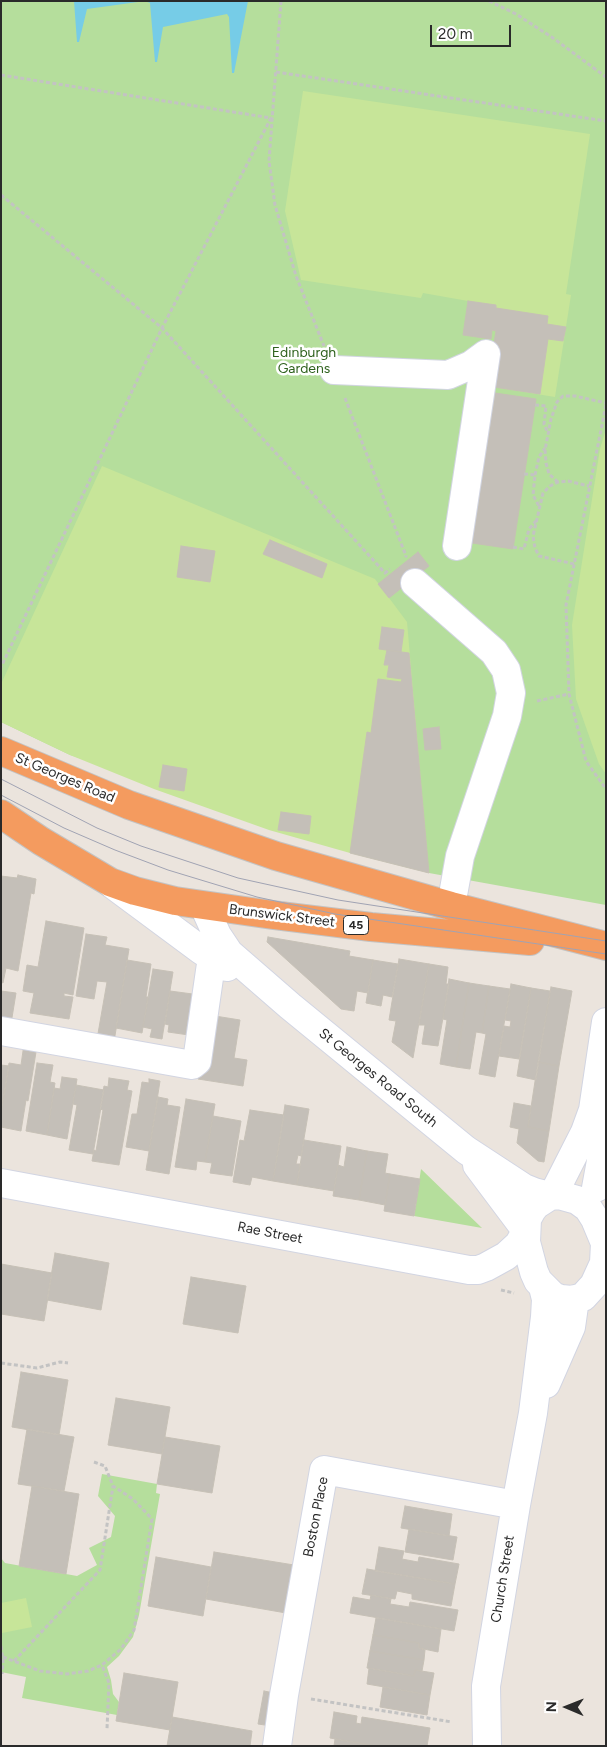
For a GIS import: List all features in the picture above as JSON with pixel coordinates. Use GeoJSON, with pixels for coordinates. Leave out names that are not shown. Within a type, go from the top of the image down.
{"type":"FeatureCollection","features":[{"type":"Feature","properties":{"kind":"highway","name":"St Georges Road"},"geometry":{"type":"LineString","coordinates":[[1,751],[128,805]]}},
{"type":"Feature","properties":{"kind":"highway","name":"Brunswick Street"},"geometry":{"type":"LineString","coordinates":[[128,805],[276,856],[451,906],[606,947]]}},
{"type":"Feature","properties":{"kind":"highway","name":"45"},"geometry":{"type":"LineString","coordinates":[[1,814],[41,841],[110,882]]}},
{"type":"Feature","properties":{"kind":"highway","name":"Brunswick Street"},"geometry":{"type":"LineString","coordinates":[[110,882],[135,892],[175,902],[204,906],[371,927],[606,947]]}},
{"type":"Feature","properties":{"kind":"street"},"geometry":{"type":"LineString","coordinates":[[334,370],[448,375],[471,365],[486,354],[457,546]]}},
{"type":"Feature","properties":{"kind":"street"},"geometry":{"type":"LineString","coordinates":[[407,572],[494,652],[506,670],[511,693],[507,716],[460,856],[451,906]]}},
{"type":"Feature","properties":{"kind":"street","name":"St Georges Road South"},"geometry":{"type":"LineString","coordinates":[[110,882],[212,958],[290,1006]]}},
{"type":"Feature","properties":{"kind":"street","name":"St Georges Road South"},"geometry":{"type":"LineString","coordinates":[[204,906],[217,935],[229,953],[290,1006],[466,1150],[524,1188],[552,1195]]}},
{"type":"Feature","properties":{"kind":"street"},"geometry":{"type":"LineString","coordinates":[[1,1031],[192,1065],[197,1061],[212,958]]}},
{"type":"Feature","properties":{"kind":"street"},"geometry":{"type":"LineString","coordinates":[[605,1025],[593,1110],[585,1132],[552,1195],[536,1205],[532,1210],[527,1219],[525,1231],[527,1249],[534,1272],[550,1294],[558,1299],[577,1299],[606,1307]]}},
{"type":"Feature","properties":{"kind":"street"},"geometry":{"type":"LineString","coordinates":[[593,1110],[605,1139],[596,1188]]}},
{"type":"Feature","properties":{"kind":"street","name":"St Georges Road South"},"geometry":{"type":"LineString","coordinates":[[466,1150],[525,1231]]}},
{"type":"Feature","properties":{"kind":"street","name":"Rae Street"},"geometry":{"type":"LineString","coordinates":[[1,1183],[469,1270],[478,1270],[486,1267],[506,1256],[519,1244],[525,1231]]}},
{"type":"Feature","properties":{"kind":"street"},"geometry":{"type":"LineString","coordinates":[[552,1195],[572,1197],[585,1205],[595,1218],[604,1238],[605,1256],[599,1276],[590,1291],[577,1299]]}},
{"type":"Feature","properties":{"kind":"street","name":"Church Street"},"geometry":{"type":"LineString","coordinates":[[487,1746],[486,1686],[533,1413],[546,1317],[546,1299],[543,1286]]}},
{"type":"Feature","properties":{"kind":"street","name":"Church Street"},"geometry":{"type":"LineString","coordinates":[[533,1413],[571,1327],[577,1299]]}},
{"type":"Feature","properties":{"kind":"street","name":"Boston Place"},"geometry":{"type":"LineString","coordinates":[[277,1746],[284,1695],[324,1470],[516,1505]]}},
{"type":"Feature","properties":{"kind":"path"},"geometry":{"type":"LineString","coordinates":[[281,1],[268,161],[274,206],[296,276],[406,556],[407,572]]}},
{"type":"Feature","properties":{"kind":"path"},"geometry":{"type":"LineString","coordinates":[[489,1],[516,14],[606,77]]}},
{"type":"Feature","properties":{"kind":"path"},"geometry":{"type":"LineString","coordinates":[[276,72],[606,121]]}},
{"type":"Feature","properties":{"kind":"path"},"geometry":{"type":"LineString","coordinates":[[1,75],[271,118]]}},
{"type":"Feature","properties":{"kind":"path"},"geometry":{"type":"LineString","coordinates":[[1,667],[162,328],[271,118]]}},
{"type":"Feature","properties":{"kind":"path"},"geometry":{"type":"LineString","coordinates":[[1,194],[162,328],[385,573],[392,568]]}},
{"type":"Feature","properties":{"kind":"path"},"geometry":{"type":"LineString","coordinates":[[558,482],[549,474],[546,463],[548,434],[557,402],[563,396],[575,396],[606,404],[566,605],[568,694],[586,762],[606,790]]}},
{"type":"Feature","properties":{"kind":"path"},"geometry":{"type":"LineString","coordinates":[[535,405],[546,406],[544,424],[548,434]]}},
{"type":"Feature","properties":{"kind":"path"},"geometry":{"type":"LineString","coordinates":[[539,506],[533,495],[535,476],[539,457],[546,447]]}},
{"type":"Feature","properties":{"kind":"path"},"geometry":{"type":"LineString","coordinates":[[524,474],[535,476]]}},
{"type":"Feature","properties":{"kind":"path"},"geometry":{"type":"LineString","coordinates":[[574,564],[539,556],[534,542],[536,520],[543,493],[550,486],[558,482],[568,481],[589,486]]}},
{"type":"Feature","properties":{"kind":"path"},"geometry":{"type":"LineString","coordinates":[[514,546],[524,548],[529,529],[536,520]]}},
{"type":"Feature","properties":{"kind":"path"},"geometry":{"type":"LineString","coordinates":[[1,1363],[37,1368],[60,1362],[68,1363]]}},
{"type":"Feature","properties":{"kind":"path"},"geometry":{"type":"LineString","coordinates":[[14,1661],[100,1570],[113,1486],[105,1466],[94,1462]]}},
{"type":"Feature","properties":{"kind":"path"},"geometry":{"type":"LineString","coordinates":[[3,1657],[40,1672],[68,1674],[88,1671],[102,1665],[115,1656],[134,1630],[152,1519],[133,1500],[113,1486]]}},
{"type":"Feature","properties":{"kind":"path"},"geometry":{"type":"LineString","coordinates":[[1,1646],[3,1657],[2,1674]]}},
{"type":"Feature","properties":{"kind":"path"},"geometry":{"type":"LineString","coordinates":[[102,1665],[109,1683],[108,1729]]}},
{"type":"Feature","properties":{"kind":"path"},"geometry":{"type":"LineString","coordinates":[[284,1695],[452,1722]]}},
{"type":"Feature","properties":{"kind":"green space","name":"Edinburgh Gardens"},"geometry":{"type":"Polygon","coordinates":[[[1,1],[606,1],[606,905],[429,873],[70,755],[1,722],[1,1]]]}},
{"type":"Feature","properties":{"kind":"green space"},"geometry":{"type":"Polygon","coordinates":[[[303,91],[590,134],[566,294],[571,295],[555,397],[487,386],[496,331],[492,331],[491,339],[468,301],[423,293],[421,298],[301,280],[285,211],[303,91]]]}},
{"type":"Feature","properties":{"kind":"green space"},"geometry":{"type":"Polygon","coordinates":[[[606,429],[606,774],[599,764],[576,699],[572,625],[600,449],[606,429]]]}},
{"type":"Feature","properties":{"kind":"green space"},"geometry":{"type":"Polygon","coordinates":[[[102,466],[375,579],[407,622],[429,873],[269,830],[154,789],[70,755],[1,722],[1,684],[102,466]]]}},
{"type":"Feature","properties":{"kind":"green space"},"geometry":{"type":"Polygon","coordinates":[[[421,1169],[482,1228],[414,1216],[421,1169]]]}},
{"type":"Feature","properties":{"kind":"green space"},"geometry":{"type":"Polygon","coordinates":[[[102,1474],[157,1484],[156,1493],[160,1494],[139,1615],[133,1637],[119,1656],[107,1667],[113,1694],[119,1702],[117,1715],[22,1698],[26,1677],[1,1672],[1,1558],[5,1563],[77,1576],[97,1565],[89,1548],[111,1537],[115,1516],[98,1496],[102,1474]]]}},
{"type":"Feature","properties":{"kind":"green space"},"geometry":{"type":"Polygon","coordinates":[[[26,1598],[32,1627],[2,1633],[1,1603],[26,1598]]]}},
{"type":"Feature","properties":{"kind":"water"},"geometry":{"type":"Polygon","coordinates":[[[74,1],[145,1],[87,9],[79,42],[77,42],[74,1]]]}},
{"type":"Feature","properties":{"kind":"water"},"geometry":{"type":"Polygon","coordinates":[[[145,1],[248,1],[234,73],[232,73],[229,17],[227,14],[163,27],[157,62],[155,62],[150,3],[145,1]]]}},
{"type":"Feature","properties":{"kind":"building"},"geometry":{"type":"Polygon","coordinates":[[[468,301],[496,305],[496,308],[548,316],[547,324],[566,327],[563,341],[548,339],[540,394],[487,386],[496,331],[492,330],[491,339],[463,335],[468,301]]]}},
{"type":"Feature","properties":{"kind":"building"},"geometry":{"type":"Polygon","coordinates":[[[495,393],[536,399],[513,549],[472,543],[495,393]]]}},
{"type":"Feature","properties":{"kind":"building"},"geometry":{"type":"Polygon","coordinates":[[[270,540],[327,564],[322,578],[263,554],[270,540]]]}},
{"type":"Feature","properties":{"kind":"building"},"geometry":{"type":"Polygon","coordinates":[[[181,546],[215,551],[210,582],[177,577],[181,546]]]}},
{"type":"Feature","properties":{"kind":"building"},"geometry":{"type":"Polygon","coordinates":[[[418,552],[429,566],[389,598],[378,584],[418,552]]]}},
{"type":"Feature","properties":{"kind":"building"},"geometry":{"type":"Polygon","coordinates":[[[382,627],[404,630],[401,652],[379,649],[382,627]]]}},
{"type":"Feature","properties":{"kind":"building"},"geometry":{"type":"Polygon","coordinates":[[[387,650],[409,653],[429,873],[350,853],[367,732],[371,733],[378,679],[401,682],[402,679],[387,677],[389,665],[384,665],[387,650]]]}},
{"type":"Feature","properties":{"kind":"building"},"geometry":{"type":"Polygon","coordinates":[[[439,727],[441,749],[425,750],[423,729],[439,727]]]}},
{"type":"Feature","properties":{"kind":"building"},"geometry":{"type":"Polygon","coordinates":[[[163,765],[187,769],[184,791],[159,787],[163,765]]]}},
{"type":"Feature","properties":{"kind":"building"},"geometry":{"type":"Polygon","coordinates":[[[281,812],[311,816],[309,834],[278,830],[281,812]]]}},
{"type":"Feature","properties":{"kind":"building"},"geometry":{"type":"Polygon","coordinates":[[[18,875],[36,879],[34,894],[31,893],[18,971],[6,968],[3,983],[1,982],[1,876],[17,878],[18,875]]]}},
{"type":"Feature","properties":{"kind":"building"},"geometry":{"type":"Polygon","coordinates":[[[46,921],[84,928],[73,995],[64,993],[64,996],[73,997],[69,1019],[30,1013],[34,993],[23,991],[27,965],[38,967],[46,921]]]}},
{"type":"Feature","properties":{"kind":"building"},"geometry":{"type":"Polygon","coordinates":[[[86,934],[107,937],[105,945],[129,949],[113,1048],[96,1045],[107,982],[97,981],[94,999],[76,996],[86,934]]]}},
{"type":"Feature","properties":{"kind":"building"},"geometry":{"type":"Polygon","coordinates":[[[268,937],[350,951],[349,956],[373,960],[368,993],[357,991],[354,1011],[341,1009],[267,942],[268,937]]]}},
{"type":"Feature","properties":{"kind":"building"},"geometry":{"type":"Polygon","coordinates":[[[399,959],[429,964],[413,1058],[392,1042],[396,1021],[389,1020],[399,959]]]}},
{"type":"Feature","properties":{"kind":"building"},"geometry":{"type":"Polygon","coordinates":[[[127,960],[151,964],[142,1033],[116,1028],[127,960]]]}},
{"type":"Feature","properties":{"kind":"building"},"geometry":{"type":"Polygon","coordinates":[[[373,960],[398,964],[392,997],[383,995],[381,1006],[366,1003],[373,960]]]}},
{"type":"Feature","properties":{"kind":"building"},"geometry":{"type":"Polygon","coordinates":[[[429,964],[448,967],[446,984],[449,984],[438,1046],[422,1044],[425,1025],[419,1025],[429,964]]]}},
{"type":"Feature","properties":{"kind":"building"},"geometry":{"type":"Polygon","coordinates":[[[153,969],[173,972],[162,1039],[150,1037],[152,1029],[143,1027],[153,969]]]}},
{"type":"Feature","properties":{"kind":"building"},"geometry":{"type":"Polygon","coordinates":[[[449,979],[469,983],[456,1067],[440,1064],[447,1020],[443,1019],[449,979]]]}},
{"type":"Feature","properties":{"kind":"building"},"geometry":{"type":"Polygon","coordinates":[[[469,983],[489,986],[482,1033],[476,1032],[470,1069],[456,1067],[469,983]]]}},
{"type":"Feature","properties":{"kind":"building"},"geometry":{"type":"Polygon","coordinates":[[[511,984],[531,988],[519,1059],[499,1056],[504,1026],[510,1027],[511,1021],[505,1020],[511,984]]]}},
{"type":"Feature","properties":{"kind":"building"},"geometry":{"type":"Polygon","coordinates":[[[489,986],[510,989],[495,1077],[479,1074],[486,1034],[482,1033],[489,986]]]}},
{"type":"Feature","properties":{"kind":"building"},"geometry":{"type":"Polygon","coordinates":[[[551,987],[572,991],[559,1066],[538,1062],[551,987]]]}},
{"type":"Feature","properties":{"kind":"building"},"geometry":{"type":"Polygon","coordinates":[[[531,988],[550,991],[536,1080],[517,1076],[531,988]]]}},
{"type":"Feature","properties":{"kind":"building"},"geometry":{"type":"Polygon","coordinates":[[[1,991],[16,993],[10,1030],[1,1029],[1,991]]]}},
{"type":"Feature","properties":{"kind":"building"},"geometry":{"type":"Polygon","coordinates":[[[170,991],[200,995],[189,1035],[168,1032],[169,1025],[165,1024],[170,991]]]}},
{"type":"Feature","properties":{"kind":"building"},"geometry":{"type":"Polygon","coordinates":[[[215,1016],[240,1020],[234,1058],[247,1060],[243,1086],[198,1079],[207,1026],[215,1016]]]}},
{"type":"Feature","properties":{"kind":"building"},"geometry":{"type":"Polygon","coordinates":[[[24,1044],[37,1046],[21,1131],[1,1127],[1,1112],[9,1063],[21,1065],[24,1044]]]}},
{"type":"Feature","properties":{"kind":"building"},"geometry":{"type":"Polygon","coordinates":[[[538,1062],[559,1066],[549,1131],[528,1127],[538,1062]]]}},
{"type":"Feature","properties":{"kind":"building"},"geometry":{"type":"Polygon","coordinates":[[[37,1063],[53,1065],[50,1082],[55,1083],[47,1135],[26,1131],[37,1063]]]}},
{"type":"Feature","properties":{"kind":"building"},"geometry":{"type":"Polygon","coordinates":[[[1,1065],[9,1066],[1,1112],[1,1065]]]}},
{"type":"Feature","properties":{"kind":"building"},"geometry":{"type":"Polygon","coordinates":[[[62,1077],[77,1079],[67,1139],[47,1135],[54,1088],[60,1089],[62,1077]]]}},
{"type":"Feature","properties":{"kind":"building"},"geometry":{"type":"Polygon","coordinates":[[[109,1078],[129,1081],[127,1090],[132,1091],[119,1165],[92,1161],[94,1150],[96,1151],[103,1110],[100,1109],[104,1086],[108,1087],[109,1078]]]}},
{"type":"Feature","properties":{"kind":"building"},"geometry":{"type":"Polygon","coordinates":[[[149,1079],[160,1081],[149,1151],[126,1147],[132,1114],[137,1114],[142,1082],[149,1083],[149,1079]]]}},
{"type":"Feature","properties":{"kind":"building"},"geometry":{"type":"Polygon","coordinates":[[[76,1085],[104,1090],[93,1154],[69,1150],[77,1105],[73,1104],[76,1085]]]}},
{"type":"Feature","properties":{"kind":"building"},"geometry":{"type":"Polygon","coordinates":[[[158,1097],[168,1099],[167,1105],[180,1107],[169,1174],[146,1170],[158,1097]]]}},
{"type":"Feature","properties":{"kind":"building"},"geometry":{"type":"Polygon","coordinates":[[[186,1099],[215,1104],[205,1162],[197,1161],[196,1170],[175,1167],[186,1099]]]}},
{"type":"Feature","properties":{"kind":"building"},"geometry":{"type":"Polygon","coordinates":[[[514,1103],[531,1106],[528,1127],[549,1131],[544,1162],[538,1161],[517,1143],[519,1129],[510,1127],[514,1103]]]}},
{"type":"Feature","properties":{"kind":"building"},"geometry":{"type":"Polygon","coordinates":[[[285,1105],[309,1109],[301,1156],[298,1155],[296,1164],[300,1164],[297,1185],[273,1181],[285,1105]]]}},
{"type":"Feature","properties":{"kind":"building"},"geometry":{"type":"Polygon","coordinates":[[[250,1110],[284,1115],[273,1181],[252,1177],[250,1185],[233,1182],[240,1140],[244,1141],[250,1110]]]}},
{"type":"Feature","properties":{"kind":"building"},"geometry":{"type":"Polygon","coordinates":[[[213,1116],[241,1121],[232,1176],[210,1173],[212,1163],[205,1162],[213,1116]]]}},
{"type":"Feature","properties":{"kind":"building"},"geometry":{"type":"Polygon","coordinates":[[[304,1140],[341,1146],[334,1191],[297,1185],[304,1140]]]}},
{"type":"Feature","properties":{"kind":"building"},"geometry":{"type":"Polygon","coordinates":[[[347,1147],[367,1151],[359,1200],[333,1196],[338,1165],[344,1167],[347,1147]]]}},
{"type":"Feature","properties":{"kind":"building"},"geometry":{"type":"Polygon","coordinates":[[[367,1151],[388,1154],[385,1173],[390,1174],[385,1205],[359,1200],[367,1151]]]}},
{"type":"Feature","properties":{"kind":"building"},"geometry":{"type":"Polygon","coordinates":[[[390,1174],[420,1179],[414,1216],[384,1211],[390,1174]]]}},
{"type":"Feature","properties":{"kind":"building"},"geometry":{"type":"Polygon","coordinates":[[[55,1253],[109,1263],[101,1310],[47,1300],[55,1253]]]}},
{"type":"Feature","properties":{"kind":"building"},"geometry":{"type":"Polygon","coordinates":[[[1,1264],[52,1273],[44,1321],[1,1314],[1,1264]]]}},
{"type":"Feature","properties":{"kind":"building"},"geometry":{"type":"Polygon","coordinates":[[[191,1277],[246,1286],[238,1333],[183,1324],[191,1277]]]}},
{"type":"Feature","properties":{"kind":"building"},"geometry":{"type":"Polygon","coordinates":[[[21,1372],[68,1380],[59,1435],[12,1427],[21,1372]]]}},
{"type":"Feature","properties":{"kind":"building"},"geometry":{"type":"Polygon","coordinates":[[[116,1398],[170,1407],[162,1454],[108,1445],[116,1398]]]}},
{"type":"Feature","properties":{"kind":"building"},"geometry":{"type":"Polygon","coordinates":[[[27,1429],[74,1437],[64,1491],[18,1484],[27,1429]]]}},
{"type":"Feature","properties":{"kind":"building"},"geometry":{"type":"Polygon","coordinates":[[[165,1437],[220,1446],[212,1493],[157,1484],[165,1437]]]}},
{"type":"Feature","properties":{"kind":"building"},"geometry":{"type":"Polygon","coordinates":[[[32,1486],[79,1494],[66,1574],[19,1566],[32,1486]]]}},
{"type":"Feature","properties":{"kind":"building"},"geometry":{"type":"Polygon","coordinates":[[[405,1506],[452,1514],[449,1536],[401,1528],[405,1506]]]}},
{"type":"Feature","properties":{"kind":"building"},"geometry":{"type":"Polygon","coordinates":[[[409,1529],[457,1537],[453,1560],[405,1552],[409,1529]]]}},
{"type":"Feature","properties":{"kind":"building"},"geometry":{"type":"Polygon","coordinates":[[[379,1547],[404,1551],[402,1559],[418,1562],[419,1557],[459,1564],[455,1584],[375,1571],[379,1547]]]}},
{"type":"Feature","properties":{"kind":"building"},"geometry":{"type":"Polygon","coordinates":[[[214,1552],[294,1565],[286,1613],[206,1599],[214,1552]]]}},
{"type":"Feature","properties":{"kind":"building"},"geometry":{"type":"Polygon","coordinates":[[[156,1557],[211,1567],[203,1616],[148,1606],[156,1557]]]}},
{"type":"Feature","properties":{"kind":"building"},"geometry":{"type":"Polygon","coordinates":[[[367,1569],[455,1584],[451,1606],[412,1599],[412,1594],[397,1591],[395,1599],[362,1594],[367,1569]]]}},
{"type":"Feature","properties":{"kind":"building"},"geometry":{"type":"Polygon","coordinates":[[[371,1595],[391,1599],[390,1604],[409,1607],[410,1602],[458,1610],[454,1631],[350,1613],[353,1597],[370,1600],[371,1595]]]}},
{"type":"Feature","properties":{"kind":"building"},"geometry":{"type":"Polygon","coordinates":[[[376,1618],[441,1629],[438,1652],[419,1648],[419,1643],[373,1635],[376,1618]]]}},
{"type":"Feature","properties":{"kind":"building"},"geometry":{"type":"Polygon","coordinates":[[[373,1635],[419,1643],[419,1648],[425,1650],[424,1660],[370,1651],[373,1635]]]}},
{"type":"Feature","properties":{"kind":"building"},"geometry":{"type":"Polygon","coordinates":[[[370,1651],[424,1660],[422,1671],[415,1670],[414,1676],[367,1668],[370,1651]]]}},
{"type":"Feature","properties":{"kind":"building"},"geometry":{"type":"Polygon","coordinates":[[[369,1668],[414,1676],[415,1670],[434,1673],[430,1695],[367,1684],[369,1668]]]}},
{"type":"Feature","properties":{"kind":"building"},"geometry":{"type":"Polygon","coordinates":[[[124,1673],[178,1682],[170,1730],[116,1721],[124,1673]]]}},
{"type":"Feature","properties":{"kind":"building"},"geometry":{"type":"Polygon","coordinates":[[[383,1687],[430,1695],[427,1715],[380,1707],[383,1687]]]}},
{"type":"Feature","properties":{"kind":"building"},"geometry":{"type":"Polygon","coordinates":[[[264,1691],[284,1695],[278,1727],[258,1724],[264,1691]]]}},
{"type":"Feature","properties":{"kind":"building"},"geometry":{"type":"Polygon","coordinates":[[[334,1712],[357,1716],[356,1723],[361,1724],[362,1717],[430,1728],[427,1746],[376,1746],[330,1738],[334,1712]]]}},
{"type":"Feature","properties":{"kind":"building"},"geometry":{"type":"Polygon","coordinates":[[[172,1717],[252,1731],[250,1746],[167,1746],[172,1717]]]}},
{"type":"Feature","properties":{"kind":"building"},"geometry":{"type":"Polygon","coordinates":[[[335,1739],[376,1746],[334,1746],[335,1739]]]}},
{"type":"Feature","properties":{"kind":"tram line"},"geometry":{"type":"LineString","coordinates":[[1,779],[97,828],[141,846],[238,878],[338,900],[606,941]]}},
{"type":"Feature","properties":{"kind":"tram line"},"geometry":{"type":"LineString","coordinates":[[1,795],[64,828],[115,850],[168,870],[257,897],[335,914],[606,954]]}}]}
